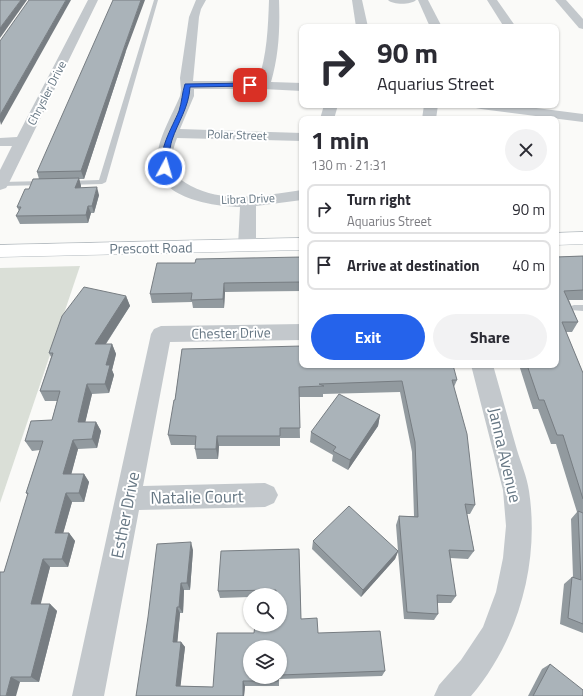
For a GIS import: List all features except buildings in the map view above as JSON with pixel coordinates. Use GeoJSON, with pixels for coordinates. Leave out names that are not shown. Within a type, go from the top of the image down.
{"type":"FeatureCollection","features":[{"type":"Feature","properties":{"kind":"main road"},"geometry":{"type":"LineString","coordinates":[[559,239],[583,238]]}},
{"type":"Feature","properties":{"kind":"main road","name":"Prescott Road"},"geometry":{"type":"LineString","coordinates":[[0,251],[299,244]]}},
{"type":"Feature","properties":{"kind":"street","name":"Chrysler Drive"},"geometry":{"type":"LineString","coordinates":[[0,184],[93,0]]}},
{"type":"Feature","properties":{"kind":"street","name":"Libra Drive"},"geometry":{"type":"LineString","coordinates":[[201,0],[196,8],[194,17],[186,78],[187,96],[182,111],[171,133],[166,156],[165,168],[168,175],[173,183],[187,192],[205,199],[217,201],[248,202],[299,195]]}},
{"type":"Feature","properties":{"kind":"street"},"geometry":{"type":"LineString","coordinates":[[263,85],[270,66],[274,37],[274,0]]}},
{"type":"Feature","properties":{"kind":"street"},"geometry":{"type":"LineString","coordinates":[[357,0],[361,24]]}},
{"type":"Feature","properties":{"kind":"street"},"geometry":{"type":"LineString","coordinates":[[393,0],[411,0]]}},
{"type":"Feature","properties":{"kind":"street"},"geometry":{"type":"LineString","coordinates":[[423,0],[435,24]]}},
{"type":"Feature","properties":{"kind":"street"},"geometry":{"type":"LineString","coordinates":[[492,0],[508,24]]}},
{"type":"Feature","properties":{"kind":"street"},"geometry":{"type":"LineString","coordinates":[[560,0],[583,26]]}},
{"type":"Feature","properties":{"kind":"street"},"geometry":{"type":"LineString","coordinates":[[570,10],[583,10]]}},
{"type":"Feature","properties":{"kind":"street"},"geometry":{"type":"LineString","coordinates":[[187,85],[263,85],[299,87]]}},
{"type":"Feature","properties":{"kind":"street"},"geometry":{"type":"LineString","coordinates":[[501,108],[583,118]]}},
{"type":"Feature","properties":{"kind":"street","name":"Polar Street"},"geometry":{"type":"LineString","coordinates":[[171,133],[299,138]]}},
{"type":"Feature","properties":{"kind":"street"},"geometry":{"type":"LineString","coordinates":[[0,142],[22,141]]}},
{"type":"Feature","properties":{"kind":"street"},"geometry":{"type":"LineString","coordinates":[[247,246],[248,202]]}},
{"type":"Feature","properties":{"kind":"street","name":"Chester Drive"},"geometry":{"type":"LineString","coordinates":[[161,334],[299,332]]}},
{"type":"Feature","properties":{"kind":"street","name":"Esther Drive"},"geometry":{"type":"LineString","coordinates":[[88,696],[161,334]]}},
{"type":"Feature","properties":{"kind":"street","name":"Janna Avenue"},"geometry":{"type":"LineString","coordinates":[[450,696],[472,671],[494,636],[510,592],[517,558],[519,526],[516,490],[483,368]]}},
{"type":"Feature","properties":{"kind":"street","name":"Natalie Court"},"geometry":{"type":"LineString","coordinates":[[128,498],[265,495]]}},
{"type":"Feature","properties":{"kind":"lane"},"geometry":{"type":"LineString","coordinates":[[63,183],[102,182],[156,0]]}},
{"type":"Feature","properties":{"kind":"lane"},"geometry":{"type":"LineString","coordinates":[[0,184],[55,183]]}},
{"type":"Feature","properties":{"kind":"shaded area"},"geometry":{"type":"Polygon","coordinates":[[[80,266],[0,503],[0,268],[80,266]]]}},
{"type":"Feature","properties":{"kind":"route"},"geometry":{"type":"LineString","coordinates":[[165,168],[169,140],[187,96],[187,85],[250,85]]}}]}
